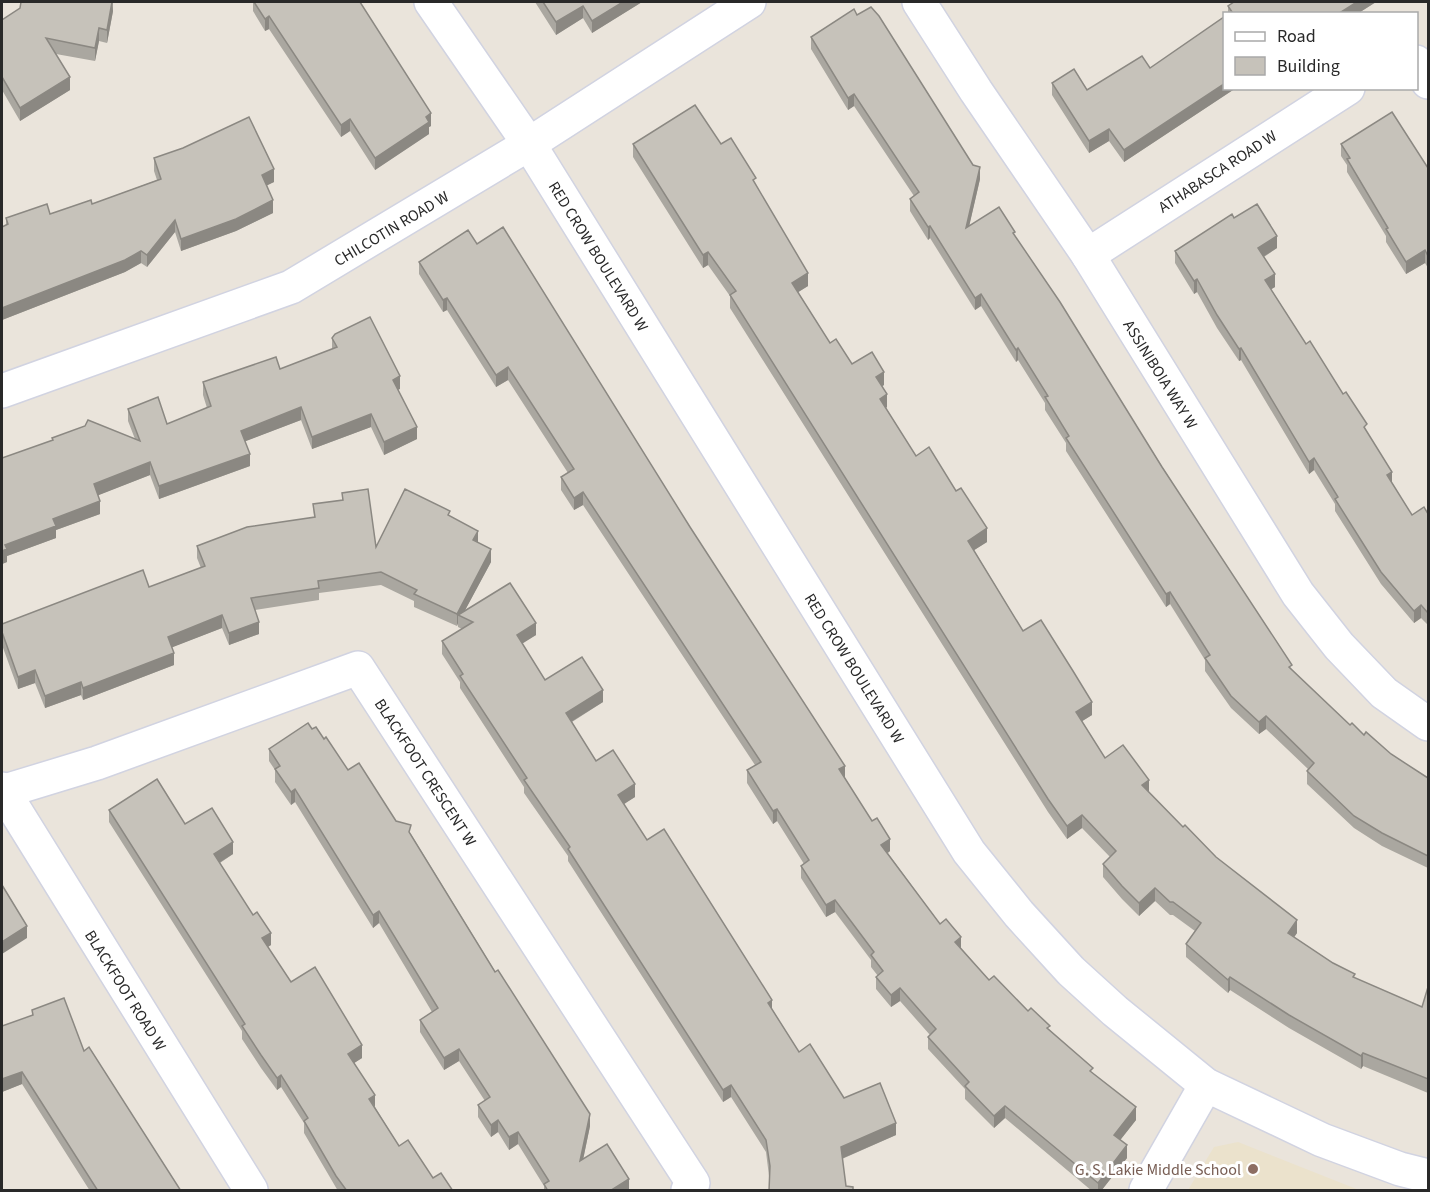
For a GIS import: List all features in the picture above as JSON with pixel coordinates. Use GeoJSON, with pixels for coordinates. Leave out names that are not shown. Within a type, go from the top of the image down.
{"type":"FeatureCollection","features":[{"type":"Feature","properties":{"kind":"street","name":"RED CROW BOULEVARD W"},"geometry":{"type":"LineString","coordinates":[[431,2],[529,144],[969,852],[1019,914],[1071,971],[1115,1011],[1206,1086],[1322,1140],[1401,1169],[1428,1176]]}},
{"type":"Feature","properties":{"kind":"street","name":"CHILCOTIN ROAD W"},"geometry":{"type":"LineString","coordinates":[[2,391],[291,287],[529,144],[749,2]]}},
{"type":"Feature","properties":{"kind":"street","name":"ASSINIBOIA WAY W"},"geometry":{"type":"LineString","coordinates":[[919,2],[976,91],[1088,255],[1298,594],[1339,646],[1384,693],[1428,723]]}},
{"type":"Feature","properties":{"kind":"street"},"geometry":{"type":"LineString","coordinates":[[1418,65],[1428,82]]}},
{"type":"Feature","properties":{"kind":"street","name":"ATHABASCA ROAD W"},"geometry":{"type":"LineString","coordinates":[[1088,255],[1345,90]]}},
{"type":"Feature","properties":{"kind":"street","name":"BLACKFOOT CRESCENT W"},"geometry":{"type":"LineString","coordinates":[[2,791],[97,763],[358,668],[693,1183],[688,1191]]}},
{"type":"Feature","properties":{"kind":"street","name":"BLACKFOOT ROAD W"},"geometry":{"type":"LineString","coordinates":[[2,791],[251,1191]]}},
{"type":"Feature","properties":{"kind":"street"},"geometry":{"type":"LineString","coordinates":[[1146,1191],[1206,1086]]}},
{"type":"Feature","properties":{"kind":"shaded area","name":"G. S. Lakie Middle School"},"geometry":{"type":"Polygon","coordinates":[[[1238,1142],[1359,1190],[1188,1190],[1214,1147],[1238,1142]]]}},
{"type":"Feature","properties":{"kind":"building"},"geometry":{"type":"Polygon","coordinates":[[[21,2],[112,2],[107,30],[99,28],[95,48],[46,38],[70,77],[20,108],[2,77],[2,20],[20,8],[21,2]]]}},
{"type":"Feature","properties":{"kind":"building"},"geometry":{"type":"Polygon","coordinates":[[[254,2],[360,2],[431,113],[426,117],[429,122],[375,158],[350,119],[341,125],[269,16],[265,19],[254,2]]]}},
{"type":"Feature","properties":{"kind":"building"},"geometry":{"type":"Polygon","coordinates":[[[543,2],[623,2],[592,21],[583,6],[556,22],[543,2]]]}},
{"type":"Feature","properties":{"kind":"building"},"geometry":{"type":"Polygon","coordinates":[[[1234,2],[1357,2],[1341,12],[1232,12],[1228,6],[1234,2]]]}},
{"type":"Feature","properties":{"kind":"building"},"geometry":{"type":"Polygon","coordinates":[[[871,7],[879,16],[973,165],[980,167],[966,228],[999,207],[1015,232],[1013,233],[1060,302],[1162,467],[1292,665],[1289,667],[1350,725],[1352,723],[1364,735],[1366,732],[1391,754],[1428,778],[1428,856],[1354,816],[1307,771],[1314,763],[1266,716],[1259,722],[1231,696],[1205,658],[1210,655],[1170,592],[1166,594],[1066,438],[1069,436],[1045,397],[1048,396],[1018,348],[1016,350],[981,294],[975,298],[930,226],[928,227],[910,199],[919,192],[854,94],[848,98],[811,37],[854,9],[857,15],[871,7]]]}},
{"type":"Feature","properties":{"kind":"building"},"geometry":{"type":"Polygon","coordinates":[[[1223,18],[1223,85],[1124,150],[1109,129],[1089,141],[1052,83],[1074,69],[1087,90],[1142,56],[1150,68],[1223,18]]]}},
{"type":"Feature","properties":{"kind":"building"},"geometry":{"type":"Polygon","coordinates":[[[695,105],[721,144],[731,138],[756,178],[753,180],[808,273],[792,283],[830,343],[836,339],[852,364],[872,352],[884,372],[876,377],[887,394],[880,399],[916,456],[929,447],[956,491],[961,488],[987,528],[968,541],[1023,631],[1041,620],[1092,702],[1076,712],[1105,758],[1123,745],[1149,780],[1142,785],[1183,827],[1185,825],[1216,857],[1297,920],[1288,933],[1333,963],[1355,974],[1353,977],[1422,1007],[1428,987],[1428,1079],[1363,1053],[1361,1056],[1289,1015],[1230,977],[1228,980],[1186,944],[1201,923],[1170,902],[1155,888],[1139,903],[1103,864],[1116,851],[1082,815],[1067,826],[730,295],[736,291],[708,252],[703,255],[633,144],[695,105]]]}},
{"type":"Feature","properties":{"kind":"building"},"geometry":{"type":"Polygon","coordinates":[[[1392,112],[1428,168],[1428,256],[1425,250],[1406,262],[1347,159],[1350,158],[1341,144],[1392,112]]]}},
{"type":"Feature","properties":{"kind":"building"},"geometry":{"type":"Polygon","coordinates":[[[249,117],[274,169],[262,175],[273,200],[236,219],[181,239],[175,220],[147,255],[141,251],[125,260],[2,308],[2,227],[8,224],[6,218],[47,204],[50,214],[91,200],[92,204],[161,179],[154,158],[183,148],[249,117]]]}},
{"type":"Feature","properties":{"kind":"building"},"geometry":{"type":"Polygon","coordinates":[[[1257,204],[1277,236],[1258,248],[1275,274],[1265,280],[1306,344],[1310,341],[1343,394],[1346,392],[1367,424],[1364,427],[1392,472],[1387,475],[1412,515],[1424,507],[1428,514],[1428,613],[1421,605],[1414,611],[1381,572],[1335,499],[1338,497],[1314,458],[1309,462],[1241,348],[1239,349],[1217,315],[1197,279],[1194,281],[1175,251],[1232,214],[1234,218],[1257,204]]]}},
{"type":"Feature","properties":{"kind":"building"},"geometry":{"type":"Polygon","coordinates":[[[503,227],[690,527],[845,766],[839,769],[872,821],[877,818],[890,839],[881,845],[940,924],[946,919],[961,937],[955,942],[989,980],[994,976],[1028,1011],[1031,1008],[1050,1026],[1047,1028],[1093,1068],[1090,1071],[1136,1107],[1114,1135],[1127,1145],[1098,1183],[1005,1106],[994,1116],[965,1086],[969,1082],[928,1037],[936,1029],[900,988],[891,995],[876,977],[883,971],[871,955],[874,952],[835,900],[826,905],[801,866],[809,860],[777,809],[773,811],[747,770],[761,762],[583,492],[574,498],[561,477],[574,469],[508,367],[496,375],[447,298],[443,300],[419,262],[468,230],[477,244],[503,227]]]}},
{"type":"Feature","properties":{"kind":"building"},"geometry":{"type":"Polygon","coordinates":[[[370,317],[400,376],[393,380],[417,427],[384,442],[371,414],[312,437],[301,407],[241,431],[250,454],[159,486],[150,462],[94,484],[100,501],[53,519],[56,526],[5,545],[7,549],[2,551],[2,458],[85,426],[88,420],[140,441],[128,409],[158,397],[167,424],[211,406],[203,382],[276,357],[280,369],[337,347],[332,338],[335,334],[370,317]]]}},
{"type":"Feature","properties":{"kind":"building"},"geometry":{"type":"Polygon","coordinates":[[[368,489],[376,547],[405,489],[450,511],[448,515],[478,531],[473,540],[491,549],[457,614],[414,594],[417,590],[381,572],[318,581],[319,588],[251,598],[259,622],[229,633],[222,615],[168,637],[174,653],[83,688],[81,682],[45,696],[35,670],[18,677],[2,632],[2,624],[143,570],[149,587],[205,566],[197,546],[247,527],[315,517],[313,504],[343,500],[342,493],[368,489]]]}},
{"type":"Feature","properties":{"kind":"building"},"geometry":{"type":"Polygon","coordinates":[[[510,583],[536,623],[517,635],[545,680],[582,657],[603,690],[566,713],[596,761],[613,750],[635,784],[618,795],[647,840],[664,829],[772,1000],[768,1003],[799,1052],[810,1044],[844,1098],[880,1083],[896,1123],[841,1147],[846,1186],[853,1187],[853,1191],[769,1191],[770,1166],[766,1140],[731,1085],[723,1090],[568,849],[570,847],[524,780],[527,778],[460,676],[463,674],[442,641],[473,622],[458,615],[510,583]]]}},
{"type":"Feature","properties":{"kind":"building"},"geometry":{"type":"Polygon","coordinates":[[[308,723],[312,729],[316,727],[324,739],[326,737],[348,770],[359,763],[396,821],[411,825],[409,832],[495,972],[498,970],[590,1114],[580,1161],[607,1144],[629,1179],[610,1191],[548,1191],[544,1184],[549,1181],[518,1132],[509,1137],[498,1120],[491,1125],[478,1105],[490,1097],[459,1049],[444,1058],[420,1020],[438,1008],[379,911],[373,915],[295,789],[291,792],[275,769],[280,766],[269,749],[308,723]]]}},
{"type":"Feature","properties":{"kind":"building"},"geometry":{"type":"Polygon","coordinates":[[[157,779],[185,824],[212,808],[233,842],[214,854],[253,915],[257,912],[271,933],[262,938],[291,982],[315,967],[362,1045],[348,1054],[375,1095],[369,1099],[399,1146],[408,1140],[433,1178],[441,1173],[453,1191],[347,1191],[336,1176],[304,1121],[308,1118],[281,1075],[277,1078],[242,1026],[245,1024],[109,810],[157,779]]]}},
{"type":"Feature","properties":{"kind":"building"},"geometry":{"type":"Polygon","coordinates":[[[2,885],[27,926],[2,942],[2,885]]]}},
{"type":"Feature","properties":{"kind":"building"},"geometry":{"type":"Polygon","coordinates":[[[64,998],[84,1051],[89,1047],[181,1191],[98,1191],[22,1072],[2,1079],[2,1026],[33,1015],[32,1010],[64,998]]]}},
{"type":"Feature","properties":{"kind":"place","name":"G. S. Lakie Middle School"},"geometry":{"type":"Point","coordinates":[1253,1169]}}]}
